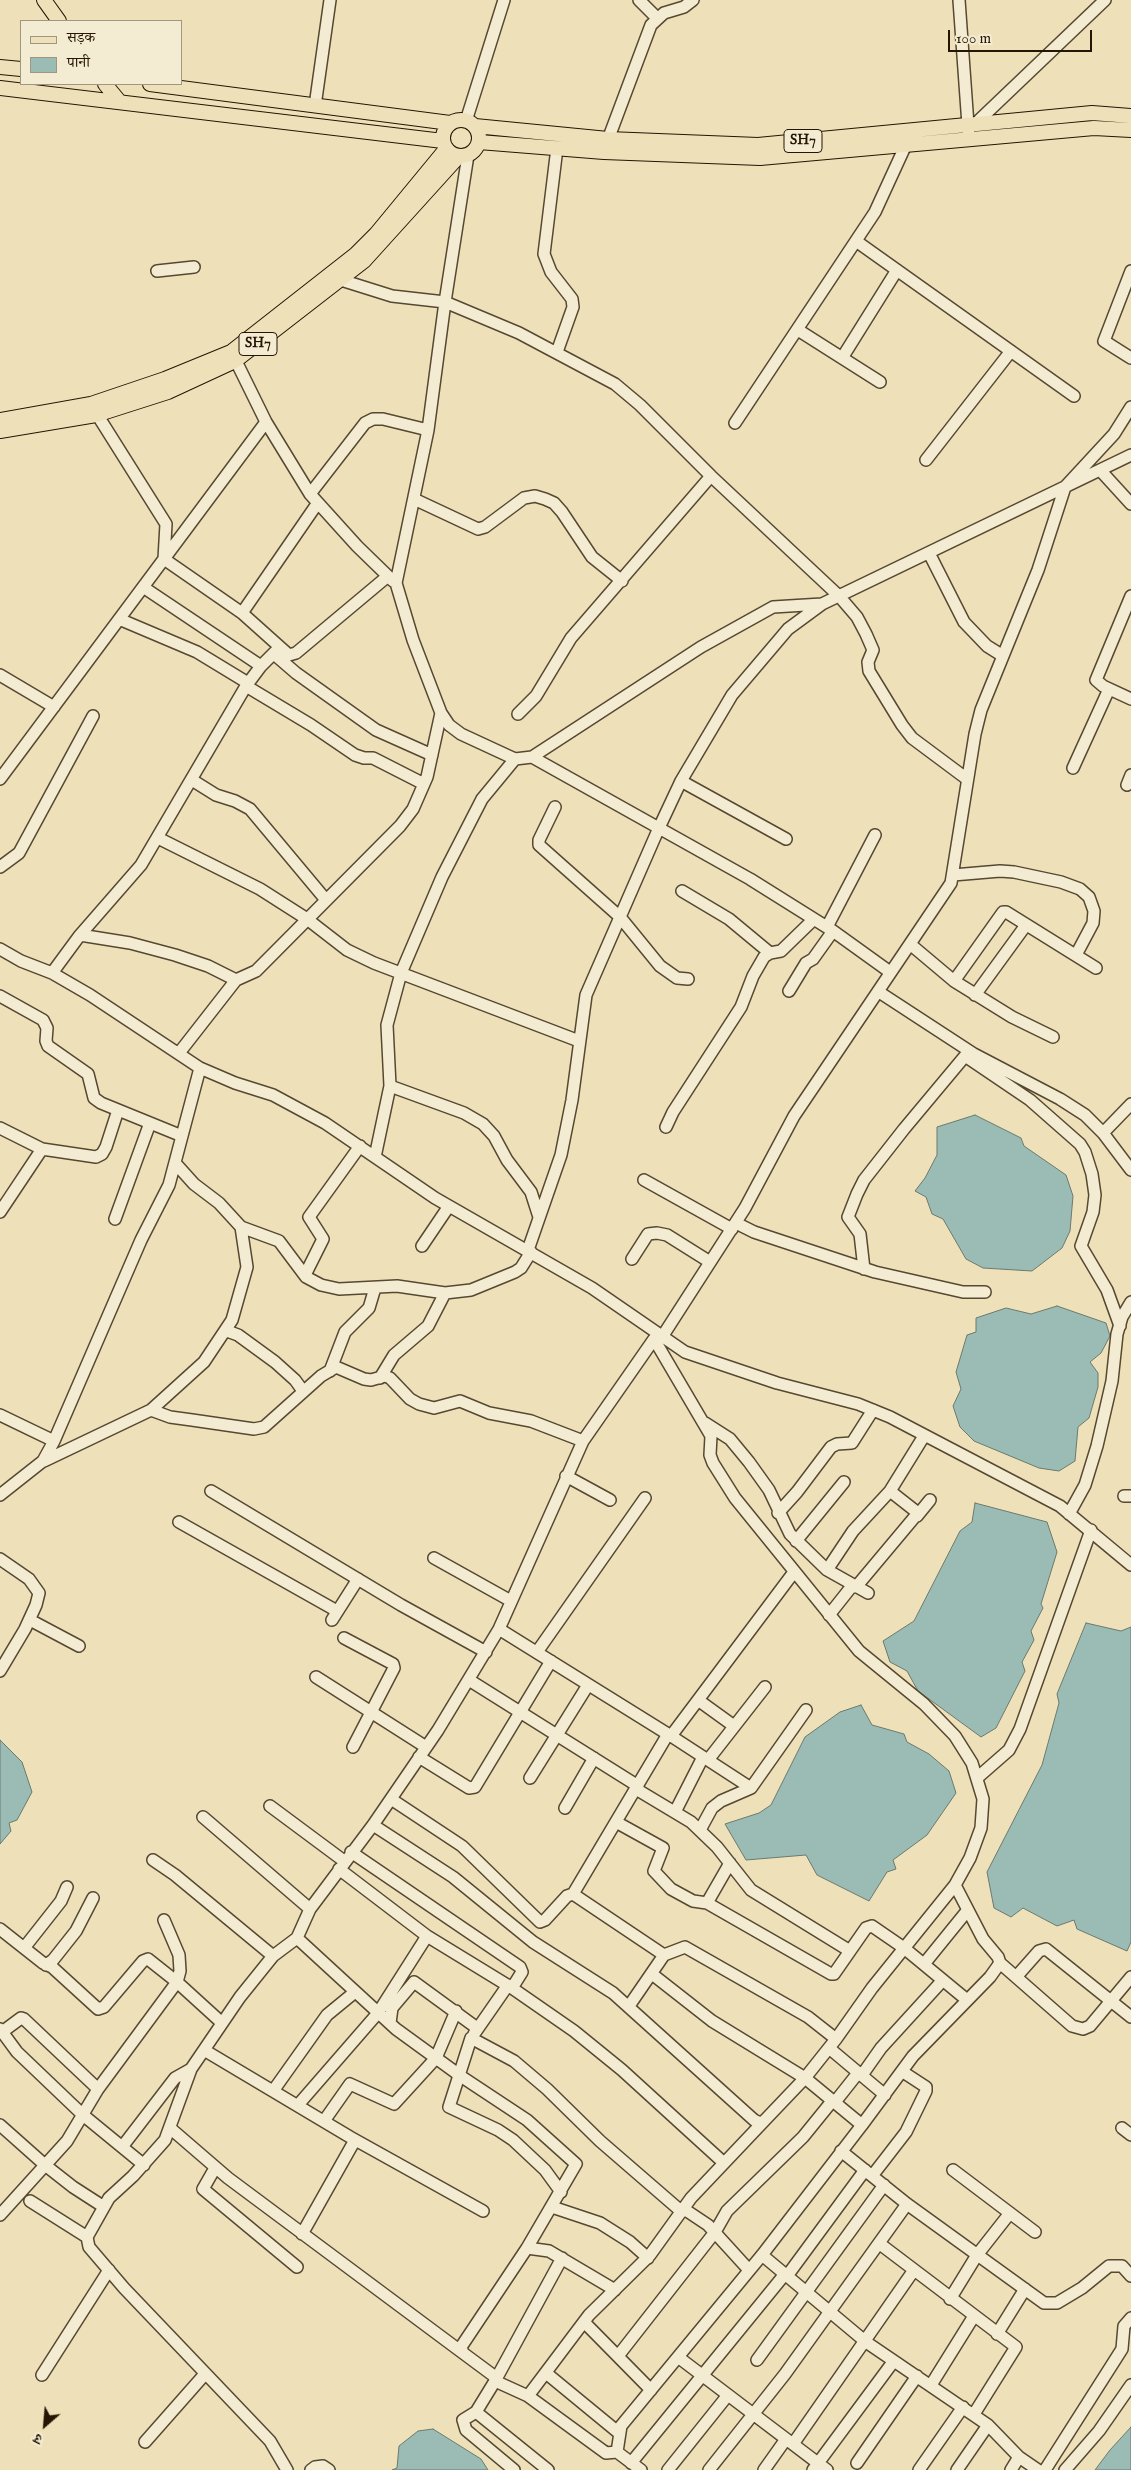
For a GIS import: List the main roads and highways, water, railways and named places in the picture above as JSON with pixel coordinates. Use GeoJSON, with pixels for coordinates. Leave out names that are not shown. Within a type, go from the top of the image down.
{"type":"FeatureCollection","features":[{"type":"Feature","properties":{"kind":"main road"},"geometry":{"type":"LineString","coordinates":[[44,0],[59,20]]}},
{"type":"Feature","properties":{"kind":"main road"},"geometry":{"type":"LineString","coordinates":[[0,67],[20,69]]}},
{"type":"Feature","properties":{"kind":"main road"},"geometry":{"type":"LineString","coordinates":[[106,85],[119,101]]}},
{"type":"Feature","properties":{"kind":"main road"},"geometry":{"type":"LineString","coordinates":[[158,85],[450,123]]}},
{"type":"Feature","properties":{"kind":"main road"},"geometry":{"type":"LineString","coordinates":[[0,88],[119,101],[444,145],[464,156]]}},
{"type":"Feature","properties":{"kind":"main road","name":"SH7"},"geometry":{"type":"LineString","coordinates":[[0,431],[168,392],[233,356],[341,280],[364,261],[464,156],[475,150],[479,142],[557,148],[606,146],[759,151],[909,138],[1092,113],[1131,116]]}},
{"type":"Feature","properties":{"kind":"main road","name":"SH7"},"geometry":{"type":"LineString","coordinates":[[233,356],[356,254],[376,234],[444,145],[444,131],[450,123],[458,120],[606,146]]}},
{"type":"Feature","properties":{"kind":"main road"},"geometry":{"type":"LineString","coordinates":[[471,123],[479,134],[479,142]]}},
{"type":"Feature","properties":{"kind":"main road","name":"SH7"},"geometry":{"type":"LineString","coordinates":[[970,130],[1094,128],[1131,130]]}},
{"type":"Feature","properties":{"kind":"main road","name":"SH7"},"geometry":{"type":"LineString","coordinates":[[0,420],[94,410]]}},
{"type":"Feature","properties":{"kind":"water"},"geometry":{"type":"Polygon","coordinates":[[[975,1115],[1021,1138],[1024,1146],[1066,1175],[1073,1196],[1070,1231],[1062,1248],[1032,1271],[983,1268],[966,1259],[943,1219],[932,1214],[926,1197],[915,1191],[925,1178],[937,1155],[937,1127],[975,1115]]]}},
{"type":"Feature","properties":{"kind":"water"},"geometry":{"type":"Polygon","coordinates":[[[1057,1306],[1106,1323],[1110,1336],[1101,1353],[1090,1362],[1098,1373],[1098,1387],[1089,1418],[1078,1427],[1075,1461],[1059,1471],[1039,1468],[974,1441],[960,1427],[953,1406],[961,1389],[956,1372],[967,1335],[976,1332],[976,1318],[1006,1308],[1031,1314],[1057,1306]]]}},
{"type":"Feature","properties":{"kind":"water"},"geometry":{"type":"Polygon","coordinates":[[[975,1503],[1047,1522],[1057,1552],[1041,1604],[1043,1608],[1031,1631],[1034,1640],[1022,1662],[1025,1671],[996,1728],[981,1737],[918,1691],[907,1671],[890,1662],[883,1641],[914,1621],[960,1531],[972,1522],[975,1503]]]}},
{"type":"Feature","properties":{"kind":"water"},"geometry":{"type":"Polygon","coordinates":[[[1086,1623],[1121,1631],[1131,1627],[1131,1942],[1127,1951],[1077,1929],[1074,1920],[1057,1926],[1023,1908],[1011,1917],[994,1908],[987,1872],[1042,1765],[1059,1703],[1057,1694],[1086,1623]]]}},
{"type":"Feature","properties":{"kind":"water"},"geometry":{"type":"Polygon","coordinates":[[[861,1705],[872,1725],[904,1734],[907,1742],[929,1754],[949,1771],[956,1793],[927,1835],[893,1860],[896,1869],[887,1872],[869,1901],[817,1875],[806,1855],[746,1860],[725,1824],[759,1813],[771,1805],[805,1737],[840,1712],[861,1705]]]}},
{"type":"Feature","properties":{"kind":"water"},"geometry":{"type":"Polygon","coordinates":[[[0,1740],[22,1762],[32,1792],[17,1820],[9,1823],[11,1831],[0,1844],[0,1740]]]}},
{"type":"Feature","properties":{"kind":"water"},"geometry":{"type":"Polygon","coordinates":[[[1131,2427],[1131,2470],[1095,2470],[1110,2450],[1131,2427]]]}},
{"type":"Feature","properties":{"kind":"water"},"geometry":{"type":"Polygon","coordinates":[[[433,2429],[481,2459],[488,2470],[392,2470],[397,2468],[399,2446],[418,2431],[433,2429]]]}}]}
